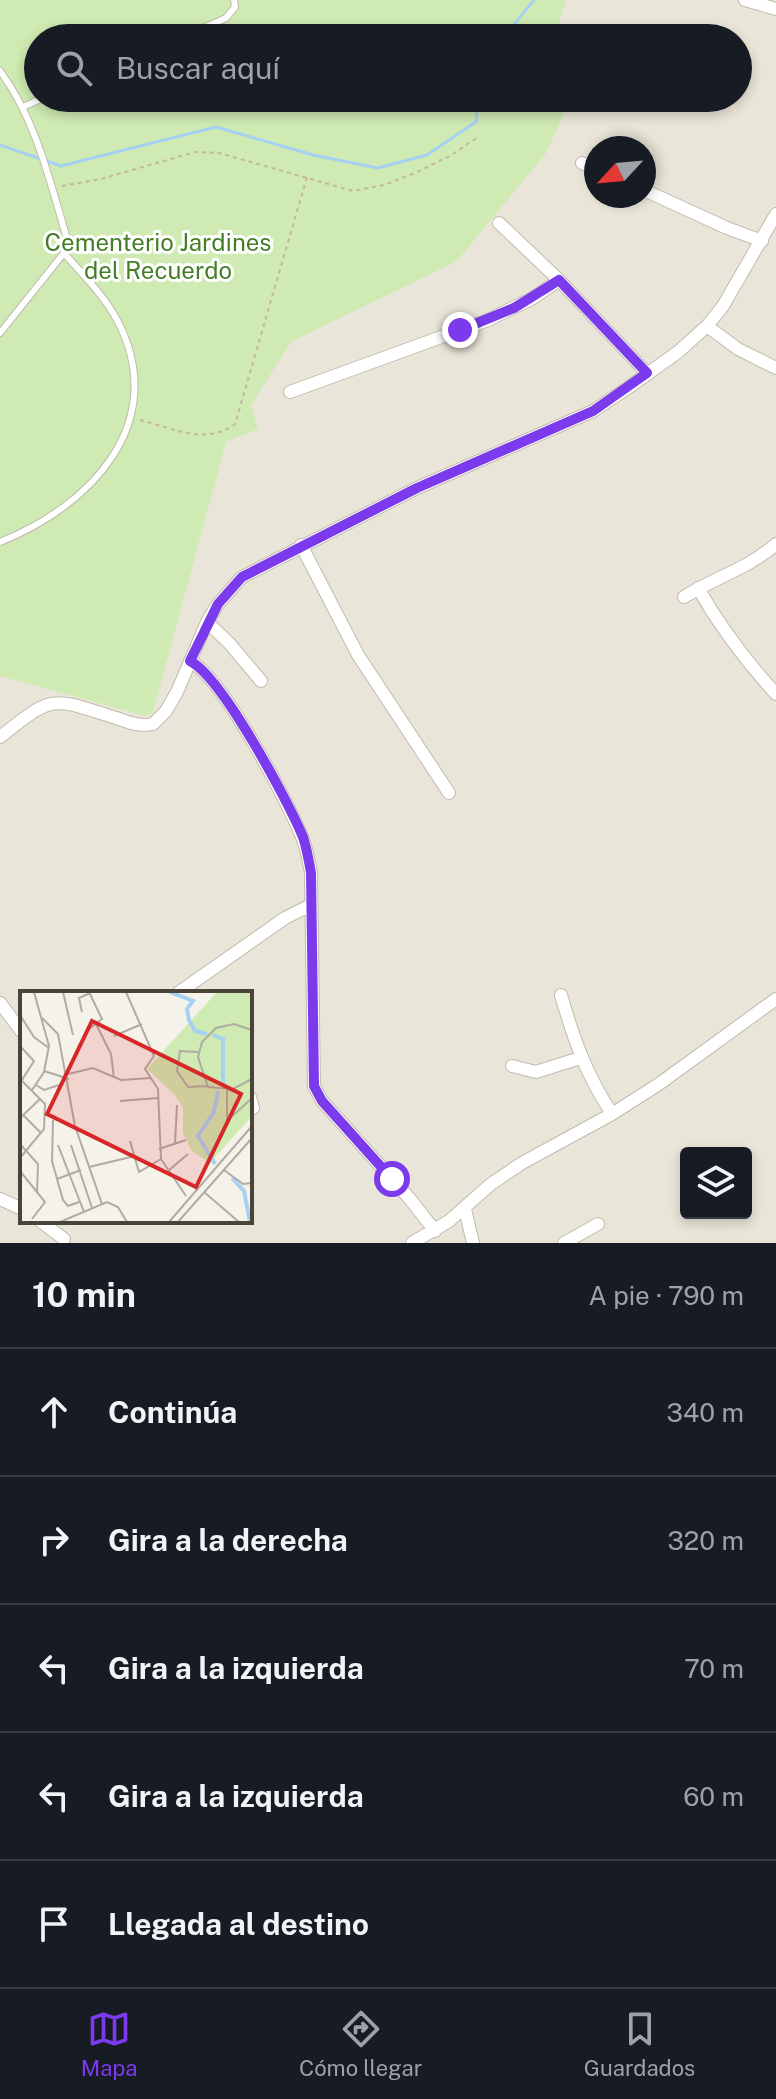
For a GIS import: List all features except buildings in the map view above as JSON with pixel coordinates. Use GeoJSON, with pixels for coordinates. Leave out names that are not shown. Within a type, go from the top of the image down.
{"type":"FeatureCollection","features":[{"type":"Feature","properties":{"kind":"street"},"geometry":{"type":"LineString","coordinates":[[745,0],[776,9]]}},
{"type":"Feature","properties":{"kind":"street"},"geometry":{"type":"LineString","coordinates":[[656,196],[716,224],[762,241]]}},
{"type":"Feature","properties":{"kind":"street"},"geometry":{"type":"LineString","coordinates":[[0,737],[32,711],[52,702],[72,704],[135,724],[153,724],[166,711],[207,622],[242,577],[417,488],[593,411],[678,352],[707,326],[723,306],[776,214]]}},
{"type":"Feature","properties":{"kind":"street"},"geometry":{"type":"LineString","coordinates":[[499,223],[559,280],[647,373]]}},
{"type":"Feature","properties":{"kind":"street"},"geometry":{"type":"LineString","coordinates":[[290,392],[488,320],[533,298],[559,280]]}},
{"type":"Feature","properties":{"kind":"street"},"geometry":{"type":"LineString","coordinates":[[707,326],[738,349],[776,368]]}},
{"type":"Feature","properties":{"kind":"street"},"geometry":{"type":"LineString","coordinates":[[684,597],[749,564],[776,544]]}},
{"type":"Feature","properties":{"kind":"street"},"geometry":{"type":"LineString","coordinates":[[301,545],[358,655],[449,793]]}},
{"type":"Feature","properties":{"kind":"street"},"geometry":{"type":"LineString","coordinates":[[698,588],[726,635],[776,694]]}},
{"type":"Feature","properties":{"kind":"street"},"geometry":{"type":"LineString","coordinates":[[207,622],[261,681]]}},
{"type":"Feature","properties":{"kind":"street"},"geometry":{"type":"LineString","coordinates":[[190,661],[207,674],[227,702],[296,822],[308,855],[314,1086],[322,1101],[435,1231]]}},
{"type":"Feature","properties":{"kind":"street"},"geometry":{"type":"LineString","coordinates":[[181,991],[285,918],[311,905]]}},
{"type":"Feature","properties":{"kind":"street"},"geometry":{"type":"LineString","coordinates":[[561,995],[580,1058],[612,1114]]}},
{"type":"Feature","properties":{"kind":"street"},"geometry":{"type":"LineString","coordinates":[[412,1243],[435,1231],[465,1209],[491,1184],[522,1163],[612,1114],[694,1061],[776,999]]}},
{"type":"Feature","properties":{"kind":"street"},"geometry":{"type":"LineString","coordinates":[[0,1003],[20,1029]]}},
{"type":"Feature","properties":{"kind":"street"},"geometry":{"type":"LineString","coordinates":[[512,1066],[536,1072],[580,1058]]}},
{"type":"Feature","properties":{"kind":"street"},"geometry":{"type":"LineString","coordinates":[[465,1209],[473,1243]]}},
{"type":"Feature","properties":{"kind":"street"},"geometry":{"type":"LineString","coordinates":[[43,1223],[64,1239]]}},
{"type":"Feature","properties":{"kind":"street"},"geometry":{"type":"LineString","coordinates":[[564,1243],[598,1224]]}},
{"type":"Feature","properties":{"kind":"lane"},"geometry":{"type":"LineString","coordinates":[[212,24],[226,18],[235,7],[234,0]]}},
{"type":"Feature","properties":{"kind":"lane"},"geometry":{"type":"LineString","coordinates":[[0,71],[23,107]]}},
{"type":"Feature","properties":{"kind":"lane"},"geometry":{"type":"LineString","coordinates":[[0,333],[64,253],[68,242],[25,112]]}},
{"type":"Feature","properties":{"kind":"lane"},"geometry":{"type":"LineString","coordinates":[[0,542],[39,525],[62,509],[115,454],[128,432],[135,382],[124,335],[101,296],[64,253]]}},
{"type":"Feature","properties":{"kind":"path"},"geometry":{"type":"LineString","coordinates":[[51,188],[101,179],[195,152],[219,153],[353,191],[384,185],[450,156],[478,137]]}},
{"type":"Feature","properties":{"kind":"path"},"geometry":{"type":"LineString","coordinates":[[131,417],[201,436],[221,434],[235,424],[307,177]]}},
{"type":"Feature","properties":{"kind":"shaded area"},"geometry":{"type":"Polygon","coordinates":[[[0,0],[776,0],[776,1243],[0,1243],[0,0]]]}},
{"type":"Feature","properties":{"kind":"green space","name":"Cementerio Jardines del Recuerdo"},"geometry":{"type":"Polygon","coordinates":[[[0,0],[566,0],[558,24],[24,24],[24,112],[565,112],[546,153],[457,261],[291,342],[251,405],[258,429],[226,442],[153,712],[146,716],[0,676],[0,0]]]}},
{"type":"Feature","properties":{"kind":"waterway"},"geometry":{"type":"LineString","coordinates":[[514,24],[534,0]]}},
{"type":"Feature","properties":{"kind":"waterway"},"geometry":{"type":"LineString","coordinates":[[0,145],[61,166],[216,127],[313,155],[378,168],[427,155],[477,121],[476,112]]}},
{"type":"Feature","properties":{"kind":"route"},"geometry":{"type":"LineString","coordinates":[[392,1179],[322,1101],[314,1086],[311,873],[304,841],[227,702],[199,665],[190,661],[218,604],[242,577],[417,488],[593,411],[647,373],[559,280],[514,308],[460,330]]}}]}
